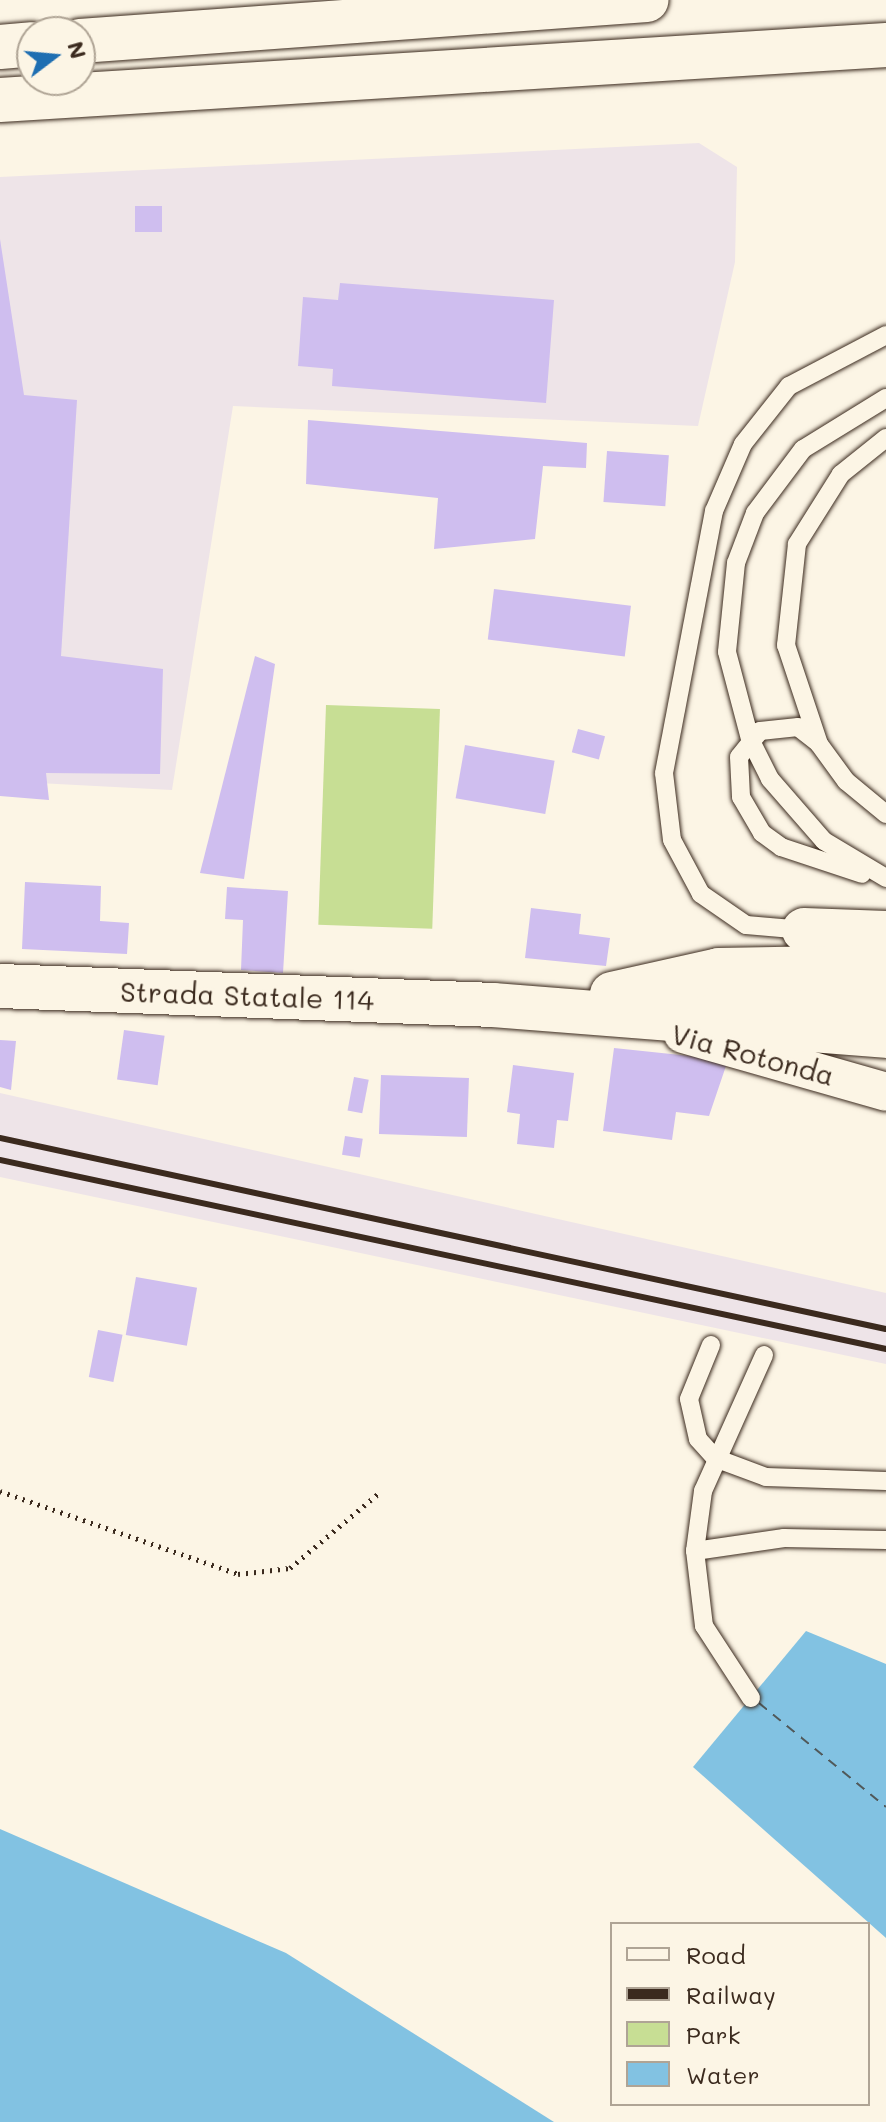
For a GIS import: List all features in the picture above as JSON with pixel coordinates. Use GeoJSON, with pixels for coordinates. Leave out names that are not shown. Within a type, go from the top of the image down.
{"type":"FeatureCollection","features":[{"type":"Feature","properties":{"kind":"main road"},"geometry":{"type":"LineString","coordinates":[[96,40],[647,0]]}},
{"type":"Feature","properties":{"kind":"main road"},"geometry":{"type":"LineString","coordinates":[[0,100],[886,45]]}},
{"type":"Feature","properties":{"kind":"main road"},"geometry":{"type":"LineString","coordinates":[[804,930],[882,969]]}},
{"type":"Feature","properties":{"kind":"main road"},"geometry":{"type":"LineString","coordinates":[[615,1007],[719,970],[882,969]]}},
{"type":"Feature","properties":{"kind":"main road","name":"Strada Statale 114"},"geometry":{"type":"LineString","coordinates":[[0,986],[615,1007],[886,1036]]}},
{"type":"Feature","properties":{"kind":"street","name":"Via Rotonda"},"geometry":{"type":"LineString","coordinates":[[615,1007],[886,1092]]}},
{"type":"Feature","properties":{"kind":"lane"},"geometry":{"type":"LineString","coordinates":[[804,930],[746,925],[701,894],[672,840],[664,773],[714,511],[743,444],[789,386],[886,335]]}},
{"type":"Feature","properties":{"kind":"lane"},"geometry":{"type":"LineString","coordinates":[[886,398],[803,449],[755,513],[736,563],[727,652],[750,739],[796,814],[824,841],[886,879]]}},
{"type":"Feature","properties":{"kind":"lane"},"geometry":{"type":"LineString","coordinates":[[886,438],[841,474],[797,544],[786,645],[819,744],[846,781],[886,814]]}},
{"type":"Feature","properties":{"kind":"lane"},"geometry":{"type":"LineString","coordinates":[[819,744],[786,725],[750,739],[736,777],[762,833],[808,860],[886,879]]}},
{"type":"Feature","properties":{"kind":"lane"},"geometry":{"type":"LineString","coordinates":[[711,1345],[690,1410],[698,1439],[715,1458],[766,1477],[886,1481]]}},
{"type":"Feature","properties":{"kind":"lane"},"geometry":{"type":"LineString","coordinates":[[751,1698],[704,1626],[695,1551],[715,1458],[764,1355]]}},
{"type":"Feature","properties":{"kind":"lane"},"geometry":{"type":"LineString","coordinates":[[695,1551],[784,1538],[886,1540]]}},
{"type":"Feature","properties":{"kind":"path"},"geometry":{"type":"LineString","coordinates":[[0,1491],[238,1574],[290,1568],[379,1493]]}},
{"type":"Feature","properties":{"kind":"shaded area"},"geometry":{"type":"Polygon","coordinates":[[[699,143],[737,167],[735,262],[698,426],[233,406],[172,790],[0,781],[0,177],[699,143]]]}},
{"type":"Feature","properties":{"kind":"shaded area"},"geometry":{"type":"Polygon","coordinates":[[[0,1093],[886,1293],[886,1364],[0,1177],[0,1093]]]}},
{"type":"Feature","properties":{"kind":"green space"},"geometry":{"type":"Polygon","coordinates":[[[326,705],[440,709],[432,929],[318,925],[326,705]]]}},
{"type":"Feature","properties":{"kind":"water"},"geometry":{"type":"Polygon","coordinates":[[[806,1631],[886,1664],[886,1938],[870,1922],[693,1767],[806,1631]]]}},
{"type":"Feature","properties":{"kind":"water"},"geometry":{"type":"Polygon","coordinates":[[[0,1829],[286,1953],[554,2122],[0,2122],[0,1829]]]}},
{"type":"Feature","properties":{"kind":"building"},"geometry":{"type":"Polygon","coordinates":[[[135,206],[162,206],[162,232],[135,232],[135,206]]]}},
{"type":"Feature","properties":{"kind":"building"},"geometry":{"type":"Polygon","coordinates":[[[0,239],[24,395],[77,400],[61,656],[163,669],[160,774],[46,773],[49,800],[0,796],[0,239]]]}},
{"type":"Feature","properties":{"kind":"building"},"geometry":{"type":"Polygon","coordinates":[[[340,283],[554,300],[546,403],[332,386],[333,369],[298,366],[303,297],[338,300],[340,283]]]}},
{"type":"Feature","properties":{"kind":"building"},"geometry":{"type":"Polygon","coordinates":[[[308,420],[587,443],[586,468],[543,466],[535,539],[434,549],[438,498],[306,484],[308,420]]]}},
{"type":"Feature","properties":{"kind":"building"},"geometry":{"type":"Polygon","coordinates":[[[607,451],[669,455],[665,506],[603,502],[607,451]]]}},
{"type":"Feature","properties":{"kind":"building"},"geometry":{"type":"Polygon","coordinates":[[[494,589],[631,606],[625,656],[488,640],[494,589]]]}},
{"type":"Feature","properties":{"kind":"building"},"geometry":{"type":"Polygon","coordinates":[[[255,656],[275,664],[244,879],[200,873],[255,656]]]}},
{"type":"Feature","properties":{"kind":"building"},"geometry":{"type":"Polygon","coordinates":[[[578,729],[605,736],[599,759],[572,752],[578,729]]]}},
{"type":"Feature","properties":{"kind":"building"},"geometry":{"type":"Polygon","coordinates":[[[465,745],[555,761],[545,814],[456,798],[465,745]]]}},
{"type":"Feature","properties":{"kind":"building"},"geometry":{"type":"Polygon","coordinates":[[[25,882],[101,886],[100,921],[129,923],[127,954],[22,949],[25,882]]]}},
{"type":"Feature","properties":{"kind":"building"},"geometry":{"type":"Polygon","coordinates":[[[227,887],[288,891],[283,973],[241,970],[243,920],[225,919],[227,887]]]}},
{"type":"Feature","properties":{"kind":"building"},"geometry":{"type":"Polygon","coordinates":[[[531,908],[581,914],[579,934],[610,938],[606,966],[525,958],[531,908]]]}},
{"type":"Feature","properties":{"kind":"building"},"geometry":{"type":"Polygon","coordinates":[[[124,1030],[165,1036],[158,1085],[117,1080],[124,1030]]]}},
{"type":"Feature","properties":{"kind":"building"},"geometry":{"type":"Polygon","coordinates":[[[0,1040],[16,1041],[11,1090],[0,1087],[0,1040]]]}},
{"type":"Feature","properties":{"kind":"building"},"geometry":{"type":"Polygon","coordinates":[[[614,1048],[728,1060],[709,1116],[676,1112],[672,1140],[603,1131],[614,1048]]]}},
{"type":"Feature","properties":{"kind":"building"},"geometry":{"type":"Polygon","coordinates":[[[513,1065],[574,1073],[568,1121],[557,1120],[554,1148],[517,1144],[520,1114],[507,1112],[513,1065]]]}},
{"type":"Feature","properties":{"kind":"building"},"geometry":{"type":"Polygon","coordinates":[[[381,1075],[469,1078],[467,1137],[379,1134],[381,1075]]]}},
{"type":"Feature","properties":{"kind":"building"},"geometry":{"type":"Polygon","coordinates":[[[354,1077],[369,1080],[362,1113],[348,1110],[354,1077]]]}},
{"type":"Feature","properties":{"kind":"building"},"geometry":{"type":"Polygon","coordinates":[[[345,1136],[363,1139],[360,1158],[342,1155],[345,1136]]]}},
{"type":"Feature","properties":{"kind":"building"},"geometry":{"type":"Polygon","coordinates":[[[136,1277],[197,1288],[187,1346],[126,1335],[136,1277]]]}},
{"type":"Feature","properties":{"kind":"building"},"geometry":{"type":"Polygon","coordinates":[[[98,1330],[123,1335],[113,1382],[89,1377],[98,1330]]]}},
{"type":"Feature","properties":{"kind":"ferry route"},"geometry":{"type":"LineString","coordinates":[[759,1703],[886,1807]]}},
{"type":"Feature","properties":{"kind":"railway"},"geometry":{"type":"LineString","coordinates":[[0,1138],[886,1329]]}},
{"type":"Feature","properties":{"kind":"railway"},"geometry":{"type":"LineString","coordinates":[[0,1160],[886,1349]]}}]}
